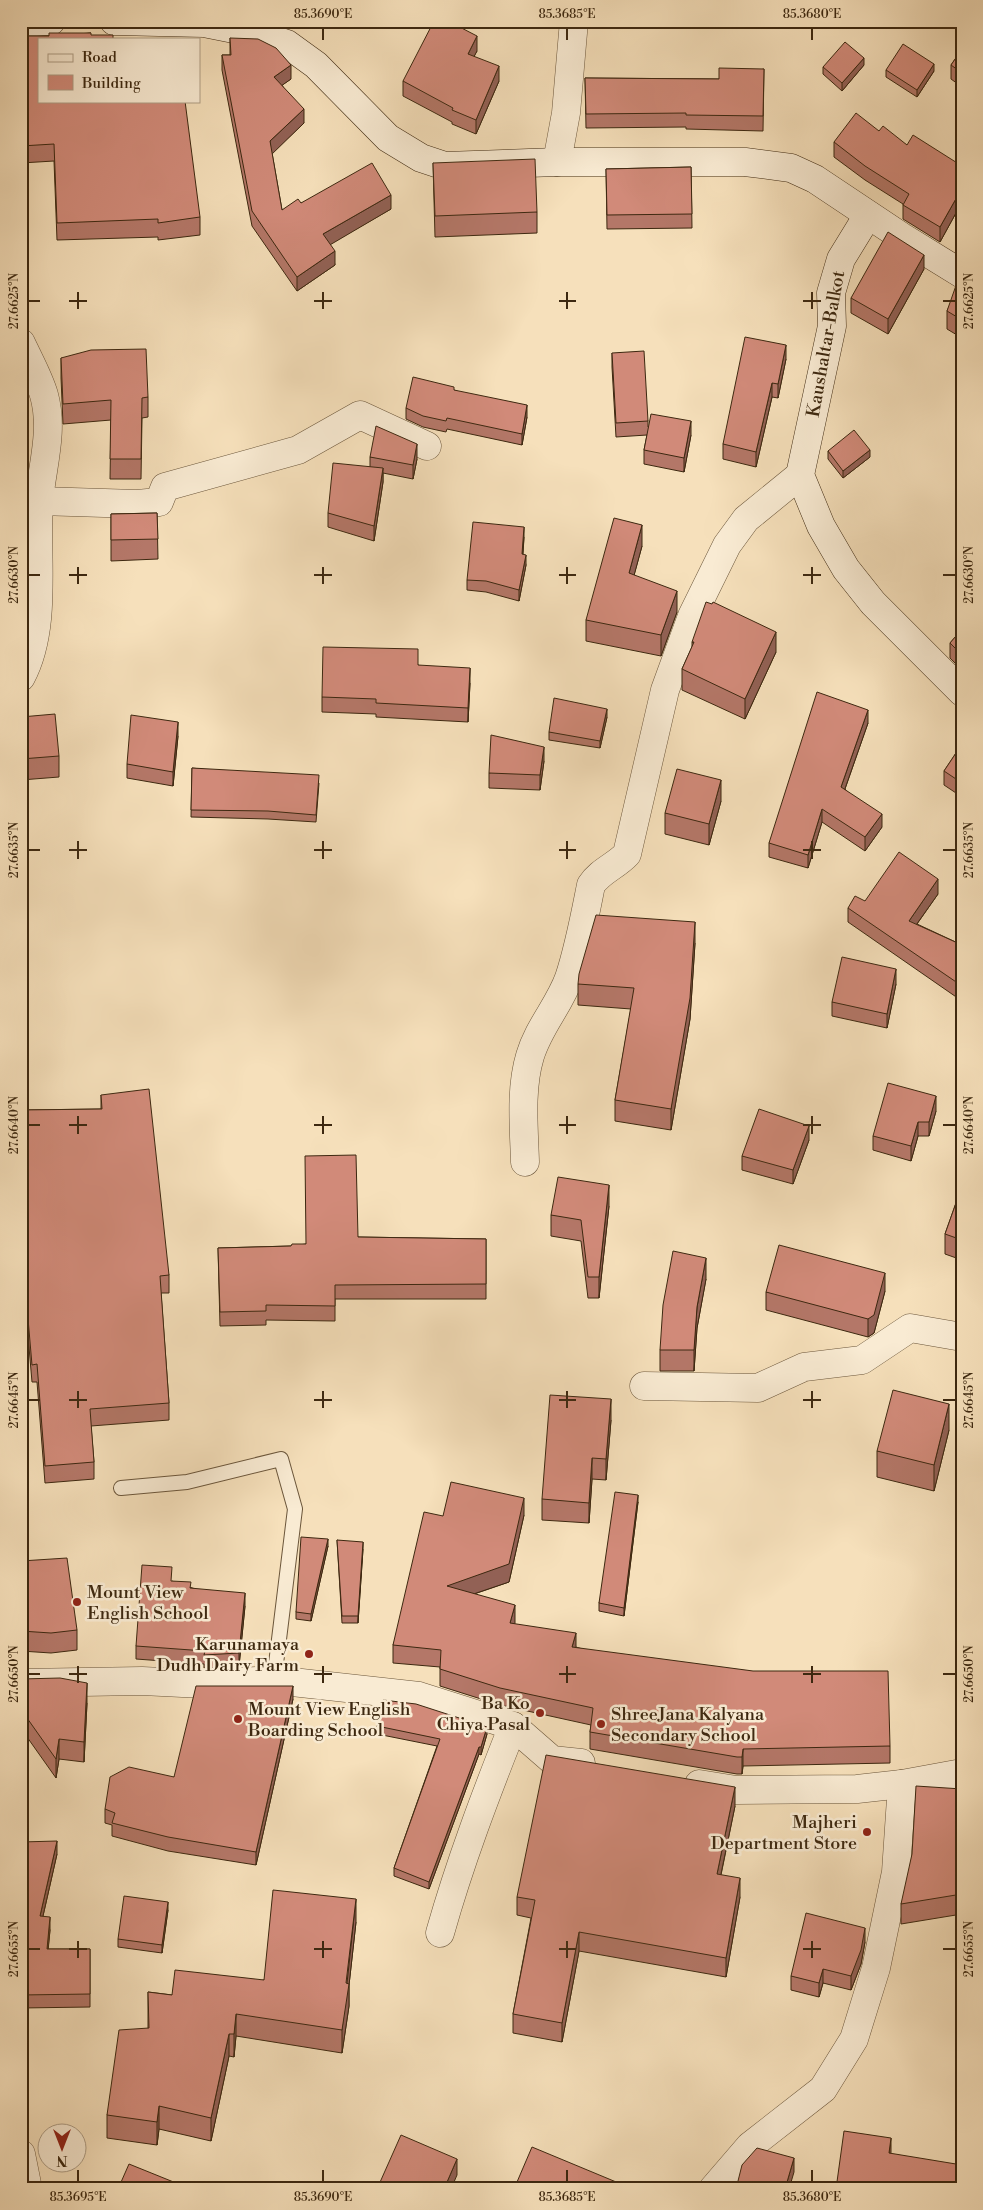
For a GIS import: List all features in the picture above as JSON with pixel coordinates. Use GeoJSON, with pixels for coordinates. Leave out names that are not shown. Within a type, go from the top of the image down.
{"type":"FeatureCollection","features":[{"type":"Feature","properties":{"kind":"street"},"geometry":{"type":"LineString","coordinates":[[21,23],[51,21]]}},
{"type":"Feature","properties":{"kind":"street"},"geometry":{"type":"LineString","coordinates":[[114,21],[204,23],[254,33],[287,44],[316,65],[388,138],[421,158],[445,166],[557,162],[745,162],[791,168],[815,179],[962,274]]}},
{"type":"Feature","properties":{"kind":"street"},"geometry":{"type":"LineString","coordinates":[[557,162],[566,113],[574,21]]}},
{"type":"Feature","properties":{"kind":"street","name":"Kaushaltar-Balkot"},"geometry":{"type":"LineString","coordinates":[[800,475],[832,326],[831,293],[842,259],[868,215]]}},
{"type":"Feature","properties":{"kind":"street"},"geometry":{"type":"LineString","coordinates":[[21,344],[27,373],[44,396],[49,431],[39,501],[38,593],[35,636],[21,676]]}},
{"type":"Feature","properties":{"kind":"street"},"geometry":{"type":"LineString","coordinates":[[39,501],[137,504],[159,502],[165,488],[298,450],[360,416],[427,446]]}},
{"type":"Feature","properties":{"kind":"street"},"geometry":{"type":"LineString","coordinates":[[525,1162],[524,1111],[529,1058],[538,1033],[561,996],[569,978],[591,885],[596,877],[619,863],[627,854],[665,690],[692,616],[728,545],[746,519],[800,475],[821,526],[846,569],[873,603],[962,692]]}},
{"type":"Feature","properties":{"kind":"street"},"geometry":{"type":"LineString","coordinates":[[644,1386],[758,1388],[804,1367],[862,1360],[910,1328],[962,1337]]}},
{"type":"Feature","properties":{"kind":"street"},"geometry":{"type":"LineString","coordinates":[[22,1688],[142,1681],[204,1684],[274,1680],[419,1696],[513,1726],[552,1760],[604,1767]]}},
{"type":"Feature","properties":{"kind":"street"},"geometry":{"type":"LineString","coordinates":[[440,1933],[455,1878],[480,1808],[513,1726]]}},
{"type":"Feature","properties":{"kind":"street"},"geometry":{"type":"LineString","coordinates":[[679,1780],[736,1790],[857,1789],[902,1784],[962,1773]]}},
{"type":"Feature","properties":{"kind":"street"},"geometry":{"type":"LineString","coordinates":[[712,2189],[750,2146],[823,2089],[854,2039],[876,1968],[896,1872],[902,1784]]}},
{"type":"Feature","properties":{"kind":"street"},"geometry":{"type":"LineString","coordinates":[[21,2154],[28,2189]]}},
{"type":"Feature","properties":{"kind":"lane"},"geometry":{"type":"LineString","coordinates":[[121,1488],[187,1482],[281,1458],[295,1508],[274,1680]]}},
{"type":"Feature","properties":{"kind":"building"},"geometry":{"type":"Polygon","coordinates":[[[434,21],[448,21],[477,36],[468,54],[499,66],[476,120],[452,110],[453,108],[403,81],[434,21]]]}},
{"type":"Feature","properties":{"kind":"building"},"geometry":{"type":"Polygon","coordinates":[[[49,33],[91,33],[91,35],[113,35],[113,38],[38,38],[38,102],[185,102],[200,217],[158,223],[158,219],[57,223],[54,144],[21,146],[21,36],[49,36],[49,33]]]}},
{"type":"Feature","properties":{"kind":"building"},"geometry":{"type":"Polygon","coordinates":[[[230,38],[258,39],[276,48],[291,65],[274,77],[304,109],[270,141],[282,210],[298,199],[301,203],[372,163],[391,195],[323,234],[335,251],[297,277],[252,211],[222,55],[231,55],[230,38]]]}},
{"type":"Feature","properties":{"kind":"building"},"geometry":{"type":"Polygon","coordinates":[[[845,42],[864,58],[842,83],[823,67],[845,42]]]}},
{"type":"Feature","properties":{"kind":"building"},"geometry":{"type":"Polygon","coordinates":[[[903,44],[934,64],[917,90],[886,70],[903,44]]]}},
{"type":"Feature","properties":{"kind":"building"},"geometry":{"type":"Polygon","coordinates":[[[962,49],[962,73],[951,65],[962,49]]]}},
{"type":"Feature","properties":{"kind":"building"},"geometry":{"type":"Polygon","coordinates":[[[719,68],[764,69],[763,116],[686,115],[686,113],[586,114],[585,78],[719,79],[719,68]]]}},
{"type":"Feature","properties":{"kind":"building"},"geometry":{"type":"Polygon","coordinates":[[[856,113],[879,131],[883,126],[907,145],[913,135],[962,166],[962,188],[940,227],[903,205],[909,194],[865,166],[834,142],[856,113]]]}},
{"type":"Feature","properties":{"kind":"building"},"geometry":{"type":"Polygon","coordinates":[[[535,159],[537,212],[435,216],[433,163],[535,159]]]}},
{"type":"Feature","properties":{"kind":"building"},"geometry":{"type":"Polygon","coordinates":[[[691,167],[692,214],[607,215],[606,169],[691,167]]]}},
{"type":"Feature","properties":{"kind":"building"},"geometry":{"type":"Polygon","coordinates":[[[888,232],[924,255],[888,319],[851,298],[888,232]]]}},
{"type":"Feature","properties":{"kind":"building"},"geometry":{"type":"Polygon","coordinates":[[[959,277],[962,278],[962,320],[947,311],[959,277]]]}},
{"type":"Feature","properties":{"kind":"building"},"geometry":{"type":"Polygon","coordinates":[[[745,337],[786,345],[778,384],[772,383],[756,452],[723,444],[745,337]]]}},
{"type":"Feature","properties":{"kind":"building"},"geometry":{"type":"Polygon","coordinates":[[[146,349],[148,397],[142,398],[141,459],[110,459],[111,400],[63,404],[61,358],[91,350],[146,349]]]}},
{"type":"Feature","properties":{"kind":"building"},"geometry":{"type":"Polygon","coordinates":[[[644,351],[648,421],[616,423],[612,353],[644,351]]]}},
{"type":"Feature","properties":{"kind":"building"},"geometry":{"type":"Polygon","coordinates":[[[413,377],[454,387],[454,390],[527,405],[522,434],[447,418],[446,421],[423,416],[406,408],[413,377]]]}},
{"type":"Feature","properties":{"kind":"building"},"geometry":{"type":"Polygon","coordinates":[[[651,414],[691,421],[684,458],[644,450],[651,414]]]}},
{"type":"Feature","properties":{"kind":"building"},"geometry":{"type":"Polygon","coordinates":[[[376,426],[417,444],[413,465],[370,457],[376,426]]]}},
{"type":"Feature","properties":{"kind":"building"},"geometry":{"type":"Polygon","coordinates":[[[854,430],[870,450],[843,471],[828,451],[854,430]]]}},
{"type":"Feature","properties":{"kind":"building"},"geometry":{"type":"Polygon","coordinates":[[[333,463],[383,468],[374,526],[328,513],[333,463]]]}},
{"type":"Feature","properties":{"kind":"building"},"geometry":{"type":"Polygon","coordinates":[[[157,513],[158,539],[111,540],[111,514],[157,513]]]}},
{"type":"Feature","properties":{"kind":"building"},"geometry":{"type":"Polygon","coordinates":[[[614,518],[642,525],[629,573],[677,591],[661,635],[586,620],[614,518]]]}},
{"type":"Feature","properties":{"kind":"building"},"geometry":{"type":"Polygon","coordinates":[[[473,522],[524,527],[522,554],[526,555],[519,590],[486,581],[467,580],[473,522]]]}},
{"type":"Feature","properties":{"kind":"building"},"geometry":{"type":"Polygon","coordinates":[[[706,602],[712,604],[713,602],[776,632],[745,699],[682,669],[694,642],[692,642],[706,602]]]}},
{"type":"Feature","properties":{"kind":"building"},"geometry":{"type":"Polygon","coordinates":[[[962,629],[962,655],[950,643],[962,629]]]}},
{"type":"Feature","properties":{"kind":"building"},"geometry":{"type":"Polygon","coordinates":[[[323,647],[418,649],[418,665],[470,668],[468,708],[376,703],[376,699],[322,697],[323,647]]]}},
{"type":"Feature","properties":{"kind":"building"},"geometry":{"type":"Polygon","coordinates":[[[817,692],[868,710],[841,787],[882,814],[865,837],[822,809],[808,855],[769,843],[817,692]]]}},
{"type":"Feature","properties":{"kind":"building"},"geometry":{"type":"Polygon","coordinates":[[[554,698],[607,709],[600,741],[549,732],[554,698]]]}},
{"type":"Feature","properties":{"kind":"building"},"geometry":{"type":"Polygon","coordinates":[[[55,714],[59,756],[21,759],[21,717],[55,714]]]}},
{"type":"Feature","properties":{"kind":"building"},"geometry":{"type":"Polygon","coordinates":[[[131,715],[178,722],[173,772],[127,764],[131,715]]]}},
{"type":"Feature","properties":{"kind":"building"},"geometry":{"type":"Polygon","coordinates":[[[491,735],[544,747],[540,775],[489,773],[491,735]]]}},
{"type":"Feature","properties":{"kind":"building"},"geometry":{"type":"Polygon","coordinates":[[[962,744],[962,783],[944,771],[962,744]]]}},
{"type":"Feature","properties":{"kind":"building"},"geometry":{"type":"Polygon","coordinates":[[[192,768],[319,775],[316,815],[268,811],[191,810],[192,768]]]}},
{"type":"Feature","properties":{"kind":"building"},"geometry":{"type":"Polygon","coordinates":[[[677,769],[721,780],[709,824],[665,813],[677,769]]]}},
{"type":"Feature","properties":{"kind":"building"},"geometry":{"type":"Polygon","coordinates":[[[962,822],[962,833],[956,828],[962,822]]]}},
{"type":"Feature","properties":{"kind":"building"},"geometry":{"type":"Polygon","coordinates":[[[899,852],[938,879],[909,921],[962,945],[962,986],[848,908],[855,896],[865,901],[899,852]]]}},
{"type":"Feature","properties":{"kind":"building"},"geometry":{"type":"Polygon","coordinates":[[[596,915],[695,922],[690,998],[671,1109],[615,1100],[634,988],[578,984],[579,974],[596,915]]]}},
{"type":"Feature","properties":{"kind":"building"},"geometry":{"type":"Polygon","coordinates":[[[842,957],[896,969],[887,1014],[832,1002],[842,957]]]}},
{"type":"Feature","properties":{"kind":"building"},"geometry":{"type":"Polygon","coordinates":[[[888,1083],[936,1096],[929,1122],[918,1122],[911,1146],[873,1136],[888,1083]]]}},
{"type":"Feature","properties":{"kind":"building"},"geometry":{"type":"Polygon","coordinates":[[[149,1089],[169,1275],[160,1276],[169,1403],[90,1409],[94,1462],[45,1466],[37,1364],[32,1365],[24,1272],[21,1272],[21,1110],[102,1109],[101,1095],[149,1089]]]}},
{"type":"Feature","properties":{"kind":"building"},"geometry":{"type":"Polygon","coordinates":[[[759,1109],[809,1126],[793,1170],[742,1156],[759,1109]]]}},
{"type":"Feature","properties":{"kind":"building"},"geometry":{"type":"Polygon","coordinates":[[[356,1155],[358,1237],[486,1239],[486,1284],[335,1285],[335,1306],[266,1305],[266,1311],[220,1312],[218,1248],[306,1244],[305,1156],[356,1155]]]}},
{"type":"Feature","properties":{"kind":"building"},"geometry":{"type":"Polygon","coordinates":[[[558,1177],[609,1185],[599,1277],[588,1277],[581,1220],[551,1215],[558,1177]]]}},
{"type":"Feature","properties":{"kind":"building"},"geometry":{"type":"Polygon","coordinates":[[[962,1186],[962,1240],[945,1234],[962,1186]]]}},
{"type":"Feature","properties":{"kind":"building"},"geometry":{"type":"Polygon","coordinates":[[[779,1245],[885,1273],[874,1315],[868,1319],[766,1292],[779,1245]]]}},
{"type":"Feature","properties":{"kind":"building"},"geometry":{"type":"Polygon","coordinates":[[[673,1251],[706,1258],[697,1307],[694,1350],[660,1350],[663,1305],[673,1251]]]}},
{"type":"Feature","properties":{"kind":"building"},"geometry":{"type":"Polygon","coordinates":[[[893,1390],[949,1404],[934,1465],[877,1451],[893,1390]]]}},
{"type":"Feature","properties":{"kind":"building"},"geometry":{"type":"Polygon","coordinates":[[[550,1395],[611,1399],[606,1459],[592,1458],[589,1503],[542,1499],[550,1395]]]}},
{"type":"Feature","properties":{"kind":"building"},"geometry":{"type":"Polygon","coordinates":[[[451,1482],[524,1498],[509,1564],[447,1586],[515,1605],[510,1623],[576,1633],[572,1647],[753,1671],[888,1671],[890,1746],[743,1749],[742,1757],[737,1757],[590,1732],[593,1708],[500,1688],[440,1669],[441,1650],[393,1645],[424,1512],[443,1516],[451,1482]]]}},
{"type":"Feature","properties":{"kind":"building"},"geometry":{"type":"Polygon","coordinates":[[[615,1492],[638,1495],[624,1608],[599,1603],[615,1492]]]}},
{"type":"Feature","properties":{"kind":"building"},"geometry":{"type":"Polygon","coordinates":[[[301,1537],[328,1539],[311,1614],[296,1612],[301,1537]]]}},
{"type":"Feature","properties":{"kind":"building"},"geometry":{"type":"Polygon","coordinates":[[[337,1540],[363,1542],[358,1616],[342,1616],[337,1540]]]}},
{"type":"Feature","properties":{"kind":"building"},"geometry":{"type":"Polygon","coordinates":[[[67,1558],[77,1630],[51,1633],[21,1631],[21,1561],[67,1558]]]}},
{"type":"Feature","properties":{"kind":"building"},"geometry":{"type":"Polygon","coordinates":[[[142,1565],[172,1567],[171,1581],[191,1582],[190,1588],[245,1593],[239,1653],[204,1655],[205,1651],[136,1646],[142,1565]]]}},
{"type":"Feature","properties":{"kind":"building"},"geometry":{"type":"Polygon","coordinates":[[[60,1678],[87,1683],[84,1742],[59,1739],[56,1759],[27,1718],[21,1717],[21,1679],[60,1678]]]}},
{"type":"Feature","properties":{"kind":"building"},"geometry":{"type":"Polygon","coordinates":[[[196,1686],[293,1686],[256,1852],[168,1837],[112,1823],[115,1813],[105,1809],[110,1777],[129,1767],[174,1777],[196,1686]]]}},
{"type":"Feature","properties":{"kind":"building"},"geometry":{"type":"Polygon","coordinates":[[[383,1700],[416,1704],[487,1727],[429,1882],[394,1868],[440,1739],[377,1726],[383,1700]]]}},
{"type":"Feature","properties":{"kind":"building"},"geometry":{"type":"Polygon","coordinates":[[[546,1755],[735,1787],[717,1874],[740,1878],[726,1958],[579,1932],[562,2023],[513,2014],[535,1900],[517,1897],[546,1755]]]}},
{"type":"Feature","properties":{"kind":"building"},"geometry":{"type":"Polygon","coordinates":[[[916,1786],[962,1789],[962,1894],[901,1904],[912,1854],[916,1786]]]}},
{"type":"Feature","properties":{"kind":"building"},"geometry":{"type":"Polygon","coordinates":[[[57,1841],[40,1916],[50,1917],[47,1949],[90,1949],[90,1994],[21,1995],[21,1842],[57,1841]]]}},
{"type":"Feature","properties":{"kind":"building"},"geometry":{"type":"Polygon","coordinates":[[[273,1890],[356,1899],[346,1983],[349,1984],[342,2030],[236,2014],[234,2034],[229,2034],[211,2118],[159,2106],[157,2122],[107,2115],[119,2030],[149,2028],[148,1992],[172,1995],[175,1970],[264,1980],[273,1890]]]}},
{"type":"Feature","properties":{"kind":"building"},"geometry":{"type":"Polygon","coordinates":[[[124,1896],[168,1902],[162,1945],[118,1939],[124,1896]]]}},
{"type":"Feature","properties":{"kind":"building"},"geometry":{"type":"Polygon","coordinates":[[[806,1913],[865,1928],[861,1950],[851,1976],[823,1969],[819,1983],[791,1976],[806,1913]]]}},
{"type":"Feature","properties":{"kind":"building"},"geometry":{"type":"Polygon","coordinates":[[[844,2131],[891,2138],[889,2153],[962,2165],[962,2189],[836,2189],[844,2131]]]}},
{"type":"Feature","properties":{"kind":"building"},"geometry":{"type":"Polygon","coordinates":[[[401,2135],[457,2159],[444,2189],[377,2189],[401,2135]]]}},
{"type":"Feature","properties":{"kind":"building"},"geometry":{"type":"Polygon","coordinates":[[[532,2147],[633,2189],[514,2189],[532,2147]]]}},
{"type":"Feature","properties":{"kind":"building"},"geometry":{"type":"Polygon","coordinates":[[[757,2148],[794,2158],[785,2189],[736,2189],[742,2165],[757,2148]]]}},
{"type":"Feature","properties":{"kind":"building"},"geometry":{"type":"Polygon","coordinates":[[[129,2164],[176,2183],[174,2189],[118,2189],[129,2164]]]}},
{"type":"Feature","properties":{"kind":"place","name":"Mount View English School"},"geometry":{"type":"Point","coordinates":[77,1602]}},
{"type":"Feature","properties":{"kind":"place","name":"Karunamaya Dudh Dairy Farm"},"geometry":{"type":"Point","coordinates":[309,1654]}},
{"type":"Feature","properties":{"kind":"place","name":"Ba Ko Chiya Pasal"},"geometry":{"type":"Point","coordinates":[540,1713]}},
{"type":"Feature","properties":{"kind":"place","name":"Mount View English Boarding School"},"geometry":{"type":"Point","coordinates":[238,1719]}},
{"type":"Feature","properties":{"kind":"place","name":"ShreeJana Kalyana Secondary School"},"geometry":{"type":"Point","coordinates":[601,1724]}},
{"type":"Feature","properties":{"kind":"place","name":"Majheri Department Store"},"geometry":{"type":"Point","coordinates":[867,1832]}}]}
